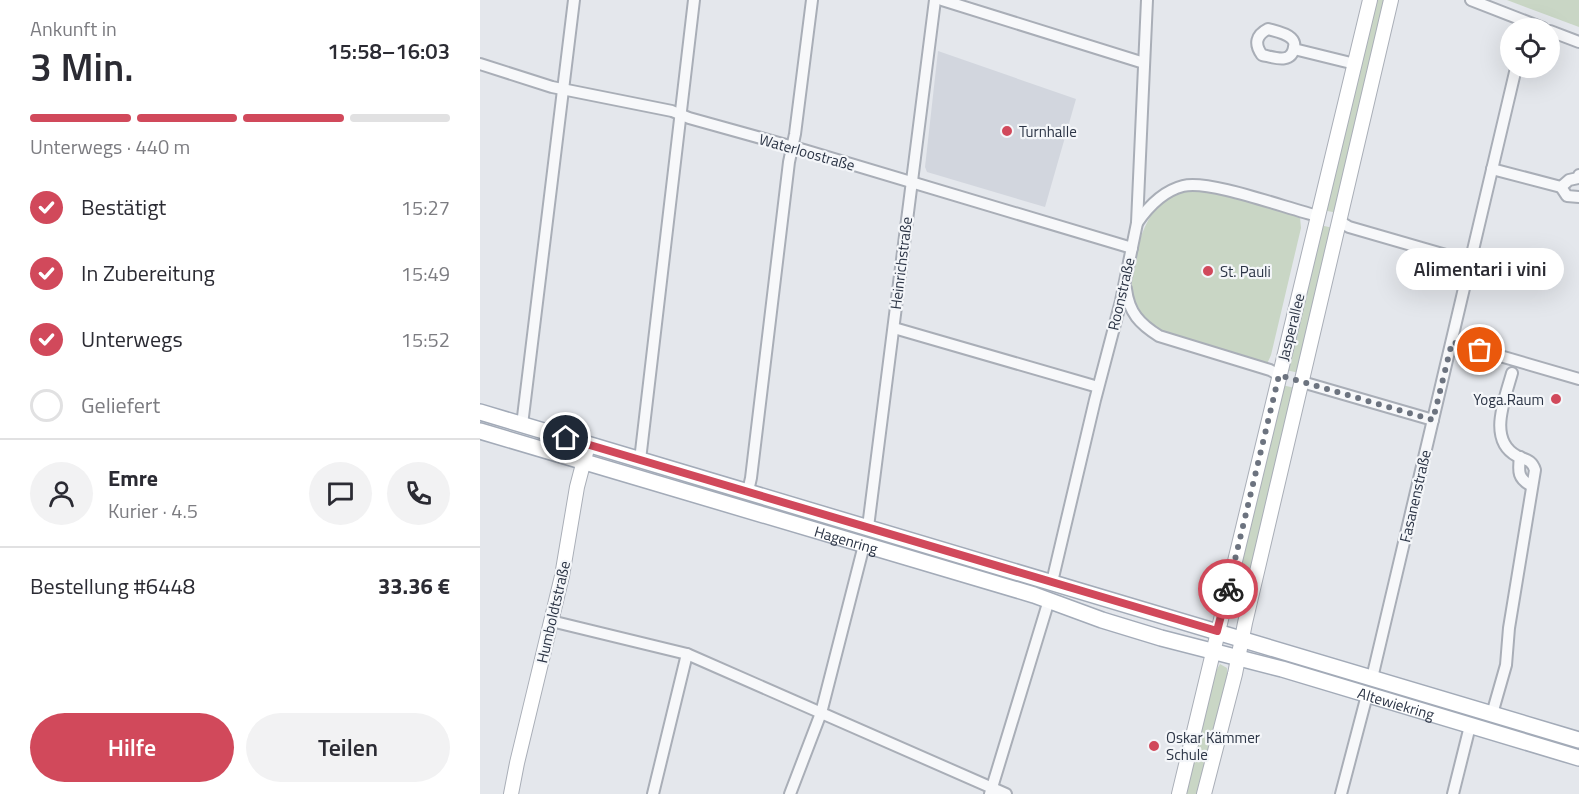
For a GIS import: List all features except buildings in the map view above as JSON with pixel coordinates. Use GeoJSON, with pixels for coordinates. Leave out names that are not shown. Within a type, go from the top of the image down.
{"type":"FeatureCollection","features":[{"type":"Feature","properties":{"kind":"main road","name":"Hagenring"},"geometry":{"type":"LineString","coordinates":[[480,412],[1217,631]]}},
{"type":"Feature","properties":{"kind":"main road","name":"Hagenring"},"geometry":{"type":"LineString","coordinates":[[480,431],[1049,600],[1102,620],[1212,652]]}},
{"type":"Feature","properties":{"kind":"main road","name":"Altewiekring"},"geometry":{"type":"LineString","coordinates":[[1217,631],[1579,740]]}},
{"type":"Feature","properties":{"kind":"main road","name":"Altewiekring"},"geometry":{"type":"LineString","coordinates":[[1212,652],[1579,758]]}},
{"type":"Feature","properties":{"kind":"street"},"geometry":{"type":"LineString","coordinates":[[522,425],[574,0]]}},
{"type":"Feature","properties":{"kind":"street"},"geometry":{"type":"LineString","coordinates":[[640,460],[694,0]]}},
{"type":"Feature","properties":{"kind":"street"},"geometry":{"type":"LineString","coordinates":[[748,491],[752,478],[788,174],[812,0]]}},
{"type":"Feature","properties":{"kind":"street","name":"Heinrichstraße"},"geometry":{"type":"LineString","coordinates":[[868,527],[935,0]]}},
{"type":"Feature","properties":{"kind":"street"},"geometry":{"type":"LineString","coordinates":[[942,0],[1144,63]]}},
{"type":"Feature","properties":{"kind":"street","name":"Roonstraße"},"geometry":{"type":"LineString","coordinates":[[1053,582],[1137,224],[1148,0]]}},
{"type":"Feature","properties":{"kind":"street","name":"Jasperallee"},"geometry":{"type":"LineString","coordinates":[[1179,794],[1370,0]]}},
{"type":"Feature","properties":{"kind":"street","name":"Jasperallee"},"geometry":{"type":"LineString","coordinates":[[1204,794],[1238,658],[1391,0]]}},
{"type":"Feature","properties":{"kind":"street"},"geometry":{"type":"LineString","coordinates":[[1471,0],[1511,18]]}},
{"type":"Feature","properties":{"kind":"street"},"geometry":{"type":"LineString","coordinates":[[1560,35],[1579,42]]}},
{"type":"Feature","properties":{"kind":"street"},"geometry":{"type":"LineString","coordinates":[[1294,50],[1355,64]]}},
{"type":"Feature","properties":{"kind":"street","name":"Waterloostraße"},"geometry":{"type":"LineString","coordinates":[[480,64],[563,90],[672,111],[1132,248]]}},
{"type":"Feature","properties":{"kind":"street","name":"Fasanenstraße"},"geometry":{"type":"LineString","coordinates":[[1372,678],[1514,78]]}},
{"type":"Feature","properties":{"kind":"street"},"geometry":{"type":"LineString","coordinates":[[1492,170],[1562,187],[1567,196],[1579,197]]}},
{"type":"Feature","properties":{"kind":"street"},"geometry":{"type":"LineString","coordinates":[[1562,187],[1569,180],[1579,177]]}},
{"type":"Feature","properties":{"kind":"street"},"geometry":{"type":"LineString","coordinates":[[1137,224],[1147,209],[1171,191],[1184,185],[1212,187],[1339,221],[1349,227],[1470,262]]}},
{"type":"Feature","properties":{"kind":"street"},"geometry":{"type":"LineString","coordinates":[[1125,280],[1132,313],[1143,326],[1159,336],[1270,370],[1279,375],[1433,420]]}},
{"type":"Feature","properties":{"kind":"street"},"geometry":{"type":"LineString","coordinates":[[894,328],[1098,387]]}},
{"type":"Feature","properties":{"kind":"street"},"geometry":{"type":"LineString","coordinates":[[1452,342],[1579,379]]}},
{"type":"Feature","properties":{"kind":"street"},"geometry":{"type":"LineString","coordinates":[[1492,714],[1506,665],[1509,628],[1535,470],[1530,461],[1508,450],[1503,443],[1500,414],[1512,373]]}},
{"type":"Feature","properties":{"kind":"street","name":"Humboldtstraße"},"geometry":{"type":"LineString","coordinates":[[511,794],[562,576],[577,487],[588,445]]}},
{"type":"Feature","properties":{"kind":"street"},"geometry":{"type":"LineString","coordinates":[[1520,457],[1518,475],[1521,480],[1532,486]]}},
{"type":"Feature","properties":{"kind":"street"},"geometry":{"type":"LineString","coordinates":[[790,794],[821,713],[864,545]]}},
{"type":"Feature","properties":{"kind":"street"},"geometry":{"type":"LineString","coordinates":[[991,792],[1049,600]]}},
{"type":"Feature","properties":{"kind":"street"},"geometry":{"type":"LineString","coordinates":[[551,621],[687,654],[991,792],[1006,794]]}},
{"type":"Feature","properties":{"kind":"street"},"geometry":{"type":"LineString","coordinates":[[653,794],[687,654]]}},
{"type":"Feature","properties":{"kind":"street"},"geometry":{"type":"LineString","coordinates":[[1341,794],[1367,695]]}},
{"type":"Feature","properties":{"kind":"street"},"geometry":{"type":"LineString","coordinates":[[1453,794],[1470,726]]}},
{"type":"Feature","properties":{"kind":"street","name":"Humboldtstraße"},"geometry":{"type":"LineString","coordinates":[[503,794],[513,778]]}},
{"type":"Feature","properties":{"kind":"shaded area"},"geometry":{"type":"Polygon","coordinates":[[[938,51],[1076,99],[1045,207],[927,172],[925,167],[938,51]]]}},
{"type":"Feature","properties":{"kind":"green space"},"geometry":{"type":"Polygon","coordinates":[[[1373,0],[1387,0],[1337,213],[1323,210],[1373,0]]]}},
{"type":"Feature","properties":{"kind":"green space"},"geometry":{"type":"Polygon","coordinates":[[[1507,0],[1579,0],[1579,27],[1507,0]]]}},
{"type":"Feature","properties":{"kind":"green space"},"geometry":{"type":"Polygon","coordinates":[[[1211,191],[1300,217],[1301,228],[1267,364],[1185,342],[1155,329],[1146,322],[1135,305],[1132,282],[1135,256],[1150,217],[1165,200],[1181,193],[1211,191]]]}},
{"type":"Feature","properties":{"kind":"green space"},"geometry":{"type":"Polygon","coordinates":[[[1320,225],[1333,228],[1299,373],[1286,370],[1320,225]]]}},
{"type":"Feature","properties":{"kind":"green space"},"geometry":{"type":"Polygon","coordinates":[[[1282,385],[1295,388],[1241,617],[1229,612],[1282,385]]]}},
{"type":"Feature","properties":{"kind":"green space"},"geometry":{"type":"Polygon","coordinates":[[[683,481],[718,488],[846,526],[844,532],[682,484],[683,481]]]}},
{"type":"Feature","properties":{"kind":"green space"},"geometry":{"type":"Polygon","coordinates":[[[1220,664],[1227,668],[1227,679],[1200,794],[1186,794],[1213,676],[1220,664]]]}},
{"type":"Feature","properties":{"kind":"way so far"},"geometry":{"type":"LineString","coordinates":[[1228,589],[1279,375],[1433,420],[1452,342],[1480,350]]}},
{"type":"Feature","properties":{"kind":"place","name":"Turnhalle"},"geometry":{"type":"Point","coordinates":[1007,131]}},
{"type":"Feature","properties":{"kind":"place","name":"St. Pauli"},"geometry":{"type":"Point","coordinates":[1208,271]}},
{"type":"Feature","properties":{"kind":"place","name":"Alimentari i vini"},"geometry":{"type":"Point","coordinates":[1480,350]}},
{"type":"Feature","properties":{"kind":"place","name":"Yoga.Raum"},"geometry":{"type":"Point","coordinates":[1556,399]}},
{"type":"Feature","properties":{"kind":"place","name":"Oskar Kämmer Schule"},"geometry":{"type":"Point","coordinates":[1154,746]}},
{"type":"Feature","properties":{"kind":"route"},"geometry":{"type":"LineString","coordinates":[[566,438],[1217,631],[1228,589]]}}]}
